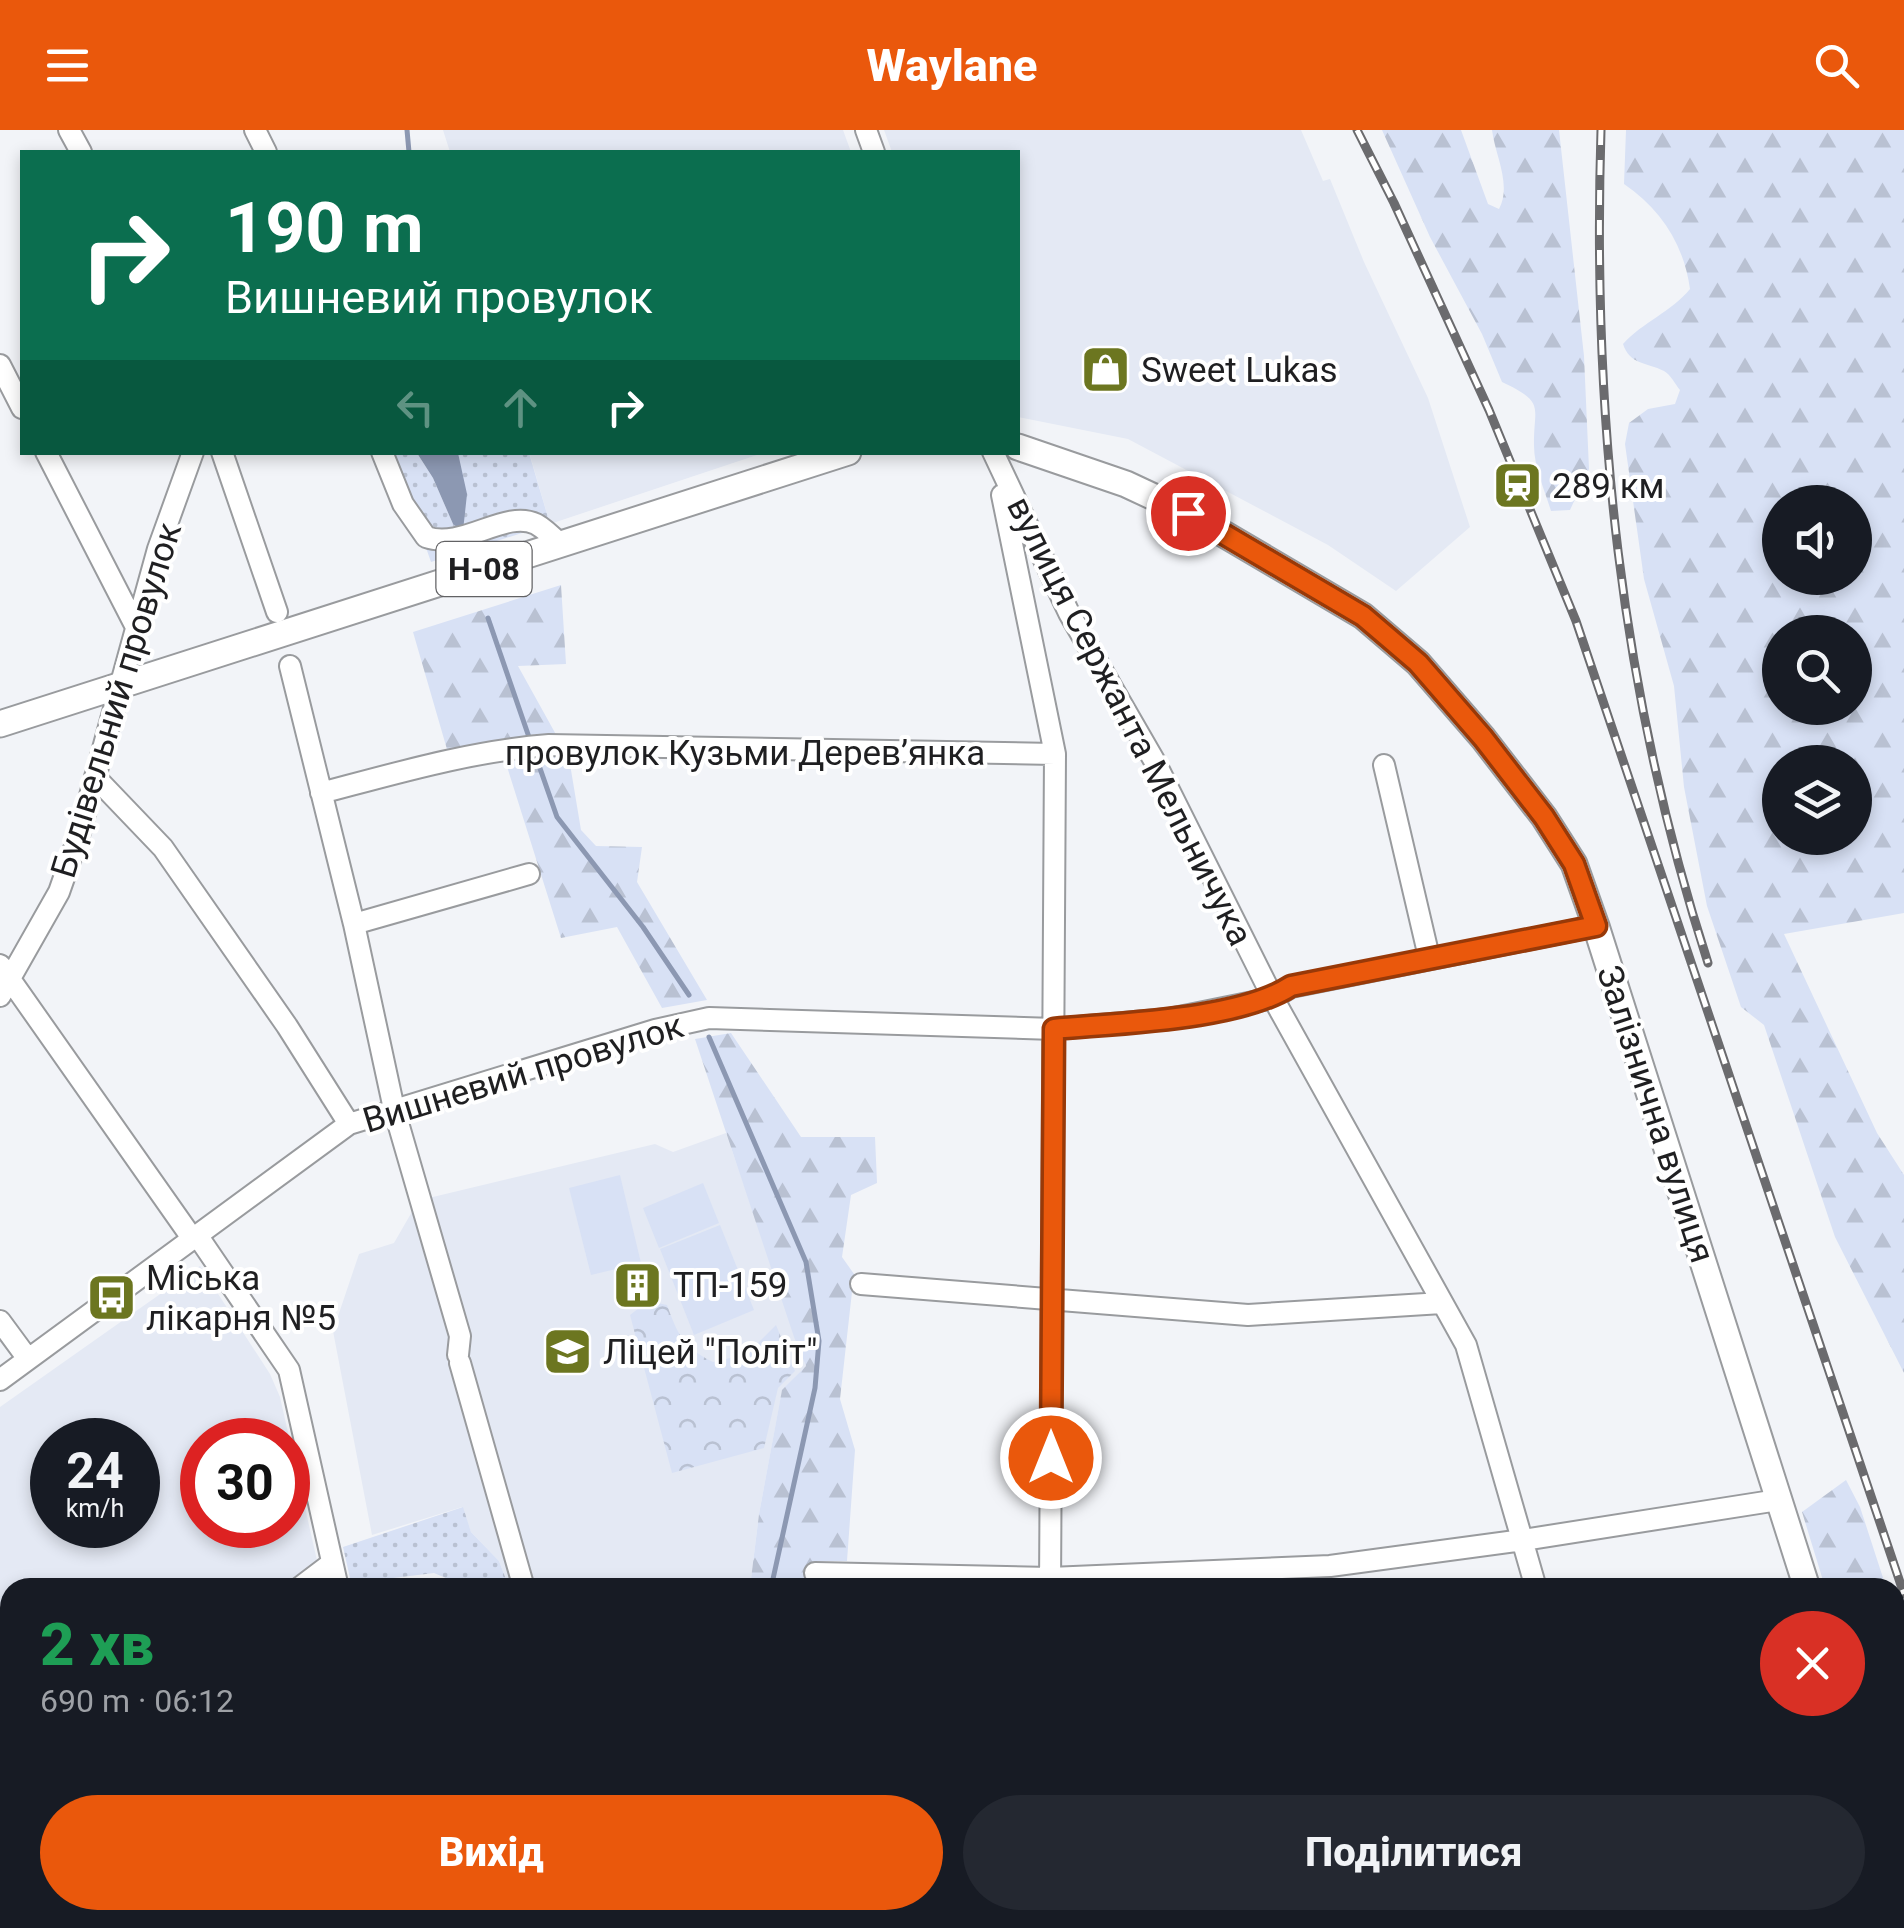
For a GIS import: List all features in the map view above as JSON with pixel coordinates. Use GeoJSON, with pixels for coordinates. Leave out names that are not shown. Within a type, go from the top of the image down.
{"type":"FeatureCollection","features":[{"type":"Feature","properties":{"kind":"main road","name":"Залізнична вулиця"},"geometry":{"type":"LineString","coordinates":[[1020,448],[1126,484],[1188,513],[1363,616],[1418,663],[1544,817],[1574,864],[1596,926],[1805,1578]]}},
{"type":"Feature","properties":{"kind":"main road","name":"Н-08"},"geometry":{"type":"LineString","coordinates":[[0,724],[839,455]]}},
{"type":"Feature","properties":{"kind":"street"},"geometry":{"type":"LineString","coordinates":[[0,365],[20,404]]}},
{"type":"Feature","properties":{"kind":"street"},"geometry":{"type":"LineString","coordinates":[[48,455],[136,628]]}},
{"type":"Feature","properties":{"kind":"street","name":"Будівельний провулок"},"geometry":{"type":"LineString","coordinates":[[4,980],[58,892],[95,777],[158,549],[192,455]]}},
{"type":"Feature","properties":{"kind":"street"},"geometry":{"type":"LineString","coordinates":[[223,455],[278,612]]}},
{"type":"Feature","properties":{"kind":"street"},"geometry":{"type":"LineString","coordinates":[[383,455],[403,504],[426,537],[456,540],[520,520],[537,525],[562,545]]}},
{"type":"Feature","properties":{"kind":"street"},"geometry":{"type":"LineString","coordinates":[[993,455],[1055,754],[1050,1578]]}},
{"type":"Feature","properties":{"kind":"street","name":"вулиця Сержанта Мельничука"},"geometry":{"type":"LineString","coordinates":[[993,455],[1070,613],[1156,762],[1273,998],[1466,1345],[1533,1578]]}},
{"type":"Feature","properties":{"kind":"street"},"geometry":{"type":"LineString","coordinates":[[290,666],[354,924],[394,1109],[448,1291],[460,1336],[459,1359],[521,1578]]}},
{"type":"Feature","properties":{"kind":"street","name":"провулок Кузьми Деревʼянка"},"geometry":{"type":"LineString","coordinates":[[321,793],[441,761],[549,745],[1055,754]]}},
{"type":"Feature","properties":{"kind":"street"},"geometry":{"type":"LineString","coordinates":[[1384,765],[1429,957]]}},
{"type":"Feature","properties":{"kind":"street"},"geometry":{"type":"LineString","coordinates":[[95,777],[163,848],[287,1026],[349,1124]]}},
{"type":"Feature","properties":{"kind":"street"},"geometry":{"type":"LineString","coordinates":[[354,924],[529,874]]}},
{"type":"Feature","properties":{"kind":"street","name":"Вишневий провулок"},"geometry":{"type":"LineString","coordinates":[[0,1380],[349,1124],[656,1030],[708,1018],[1054,1029],[1169,1019],[1273,998],[1291,986],[1596,926]]}},
{"type":"Feature","properties":{"kind":"street"},"geometry":{"type":"LineString","coordinates":[[4,980],[289,1370],[336,1578]]}},
{"type":"Feature","properties":{"kind":"street"},"geometry":{"type":"LineString","coordinates":[[861,1284],[1248,1315],[1442,1303]]}},
{"type":"Feature","properties":{"kind":"street"},"geometry":{"type":"LineString","coordinates":[[0,1322],[28,1359]]}},
{"type":"Feature","properties":{"kind":"street"},"geometry":{"type":"LineString","coordinates":[[1132,1578],[1330,1566],[1778,1500]]}},
{"type":"Feature","properties":{"kind":"street"},"geometry":{"type":"LineString","coordinates":[[313,1578],[332,1564]]}},
{"type":"Feature","properties":{"kind":"street"},"geometry":{"type":"LineString","coordinates":[[815,1574],[919,1578]]}},
{"type":"Feature","properties":{"kind":"shaded area"},"geometry":{"type":"Polygon","coordinates":[[[443,130],[843,130],[850,150],[449,150],[443,130]]]}},
{"type":"Feature","properties":{"kind":"shaded area"},"geometry":{"type":"Polygon","coordinates":[[[884,130],[1301,130],[1323,181],[1330,179],[1428,398],[1470,527],[1396,591],[1328,545],[1128,439],[1020,417],[1020,150],[891,150],[884,130]]]}},
{"type":"Feature","properties":{"kind":"shaded area"},"geometry":{"type":"Polygon","coordinates":[[[418,455],[458,455],[467,494],[463,531],[453,524],[418,455]]]}},
{"type":"Feature","properties":{"kind":"shaded area"},"geometry":{"type":"Polygon","coordinates":[[[530,455],[757,455],[550,524],[530,455]]]}},
{"type":"Feature","properties":{"kind":"shaded area","name":"Ліцей \"Політ\""},"geometry":{"type":"Polygon","coordinates":[[[726,1133],[806,1366],[782,1391],[751,1578],[506,1578],[499,1561],[471,1532],[462,1507],[372,1535],[333,1331],[359,1254],[394,1243],[413,1210],[412,1202],[655,1144],[673,1152],[726,1133]]]}},
{"type":"Feature","properties":{"kind":"shaded area"},"geometry":{"type":"Polygon","coordinates":[[[200,1266],[270,1374],[285,1418],[180,1418],[180,1548],[310,1548],[310,1530],[321,1578],[0,1578],[0,1407],[200,1266]]]}},
{"type":"Feature","properties":{"kind":"green space"},"geometry":{"type":"Polygon","coordinates":[[[1382,130],[1461,130],[1488,204],[1499,209],[1504,190],[1492,130],[1559,130],[1584,356],[1589,469],[1570,510],[1551,511],[1534,454],[1535,407],[1526,395],[1502,382],[1382,130]]]}},
{"type":"Feature","properties":{"kind":"green space"},"geometry":{"type":"Polygon","coordinates":[[[1626,130],[1904,130],[1904,913],[1784,934],[1877,1133],[1904,1175],[1904,1373],[1835,1237],[1764,1025],[1741,1007],[1707,906],[1684,787],[1674,686],[1644,579],[1625,444],[1629,423],[1648,409],[1675,404],[1680,390],[1666,373],[1634,359],[1623,344],[1690,289],[1669,229],[1624,184],[1626,130]]]}},
{"type":"Feature","properties":{"kind":"green space"},"geometry":{"type":"Polygon","coordinates":[[[394,455],[418,455],[453,524],[458,455],[530,455],[550,524],[431,562],[394,455]]]}},
{"type":"Feature","properties":{"kind":"green space"},"geometry":{"type":"Polygon","coordinates":[[[561,585],[566,664],[518,666],[569,758],[581,830],[596,846],[642,847],[637,882],[707,1000],[662,1008],[617,927],[561,938],[504,757],[453,770],[413,632],[561,585]]]}},
{"type":"Feature","properties":{"kind":"green space"},"geometry":{"type":"Polygon","coordinates":[[[731,1033],[801,1137],[875,1137],[877,1183],[851,1195],[842,1257],[854,1274],[840,1399],[855,1450],[847,1561],[815,1561],[811,1578],[751,1578],[782,1390],[806,1366],[695,1039],[731,1033]]]}},
{"type":"Feature","properties":{"kind":"green space"},"geometry":{"type":"Polygon","coordinates":[[[620,1175],[641,1263],[591,1275],[569,1188],[620,1175]]]}},
{"type":"Feature","properties":{"kind":"green space"},"geometry":{"type":"Polygon","coordinates":[[[703,1183],[719,1223],[659,1248],[643,1208],[703,1183]]]}},
{"type":"Feature","properties":{"kind":"green space"},"geometry":{"type":"Polygon","coordinates":[[[720,1225],[754,1310],[694,1335],[660,1249],[720,1225]]]}},
{"type":"Feature","properties":{"kind":"green space"},"geometry":{"type":"Polygon","coordinates":[[[648,1301],[667,1305],[683,1339],[713,1362],[747,1354],[776,1325],[795,1371],[778,1388],[764,1448],[672,1473],[630,1315],[648,1301]]]}},
{"type":"Feature","properties":{"kind":"green space"},"geometry":{"type":"Polygon","coordinates":[[[1846,1480],[1860,1507],[1883,1578],[1822,1578],[1802,1512],[1846,1480]]]}},
{"type":"Feature","properties":{"kind":"green space"},"geometry":{"type":"Polygon","coordinates":[[[463,1507],[471,1532],[499,1561],[506,1578],[446,1578],[434,1573],[350,1578],[343,1547],[463,1507]]]}},
{"type":"Feature","properties":{"kind":"waterway"},"geometry":{"type":"LineString","coordinates":[[407,130],[409,150]]}},
{"type":"Feature","properties":{"kind":"waterway"},"geometry":{"type":"LineString","coordinates":[[488,618],[531,743]]}},
{"type":"Feature","properties":{"kind":"waterway"},"geometry":{"type":"LineString","coordinates":[[535,754],[557,817],[643,927],[689,995]]}},
{"type":"Feature","properties":{"kind":"waterway"},"geometry":{"type":"LineString","coordinates":[[709,1037],[806,1262],[819,1341],[815,1388],[773,1578]]}},
{"type":"Feature","properties":{"kind":"railway"},"geometry":{"type":"LineString","coordinates":[[1357,130],[1489,410],[1576,621],[1899,1578]]}},
{"type":"Feature","properties":{"kind":"railway"},"geometry":{"type":"LineString","coordinates":[[1601,130],[1602,343],[1618,552],[1653,758],[1708,963]]}},
{"type":"Feature","properties":{"kind":"place","name":"Sweet Lukas"},"geometry":{"type":"Point","coordinates":[1106,370]}},
{"type":"Feature","properties":{"kind":"place","name":"289 км"},"geometry":{"type":"Point","coordinates":[1517,486]}},
{"type":"Feature","properties":{"kind":"place","name":"ТП-159"},"geometry":{"type":"Point","coordinates":[638,1285]}},
{"type":"Feature","properties":{"kind":"place","name":"Міська лікарня №5"},"geometry":{"type":"Point","coordinates":[111,1298]}},
{"type":"Feature","properties":{"kind":"place","name":"Ліцей \"Політ\""},"geometry":{"type":"Point","coordinates":[568,1352]}},
{"type":"Feature","properties":{"kind":"route"},"geometry":{"type":"LineString","coordinates":[[1051,1458],[1054,1029],[1169,1019],[1273,998],[1291,986],[1596,926],[1574,864],[1544,817],[1418,663],[1363,616],[1188,513]]}}]}
